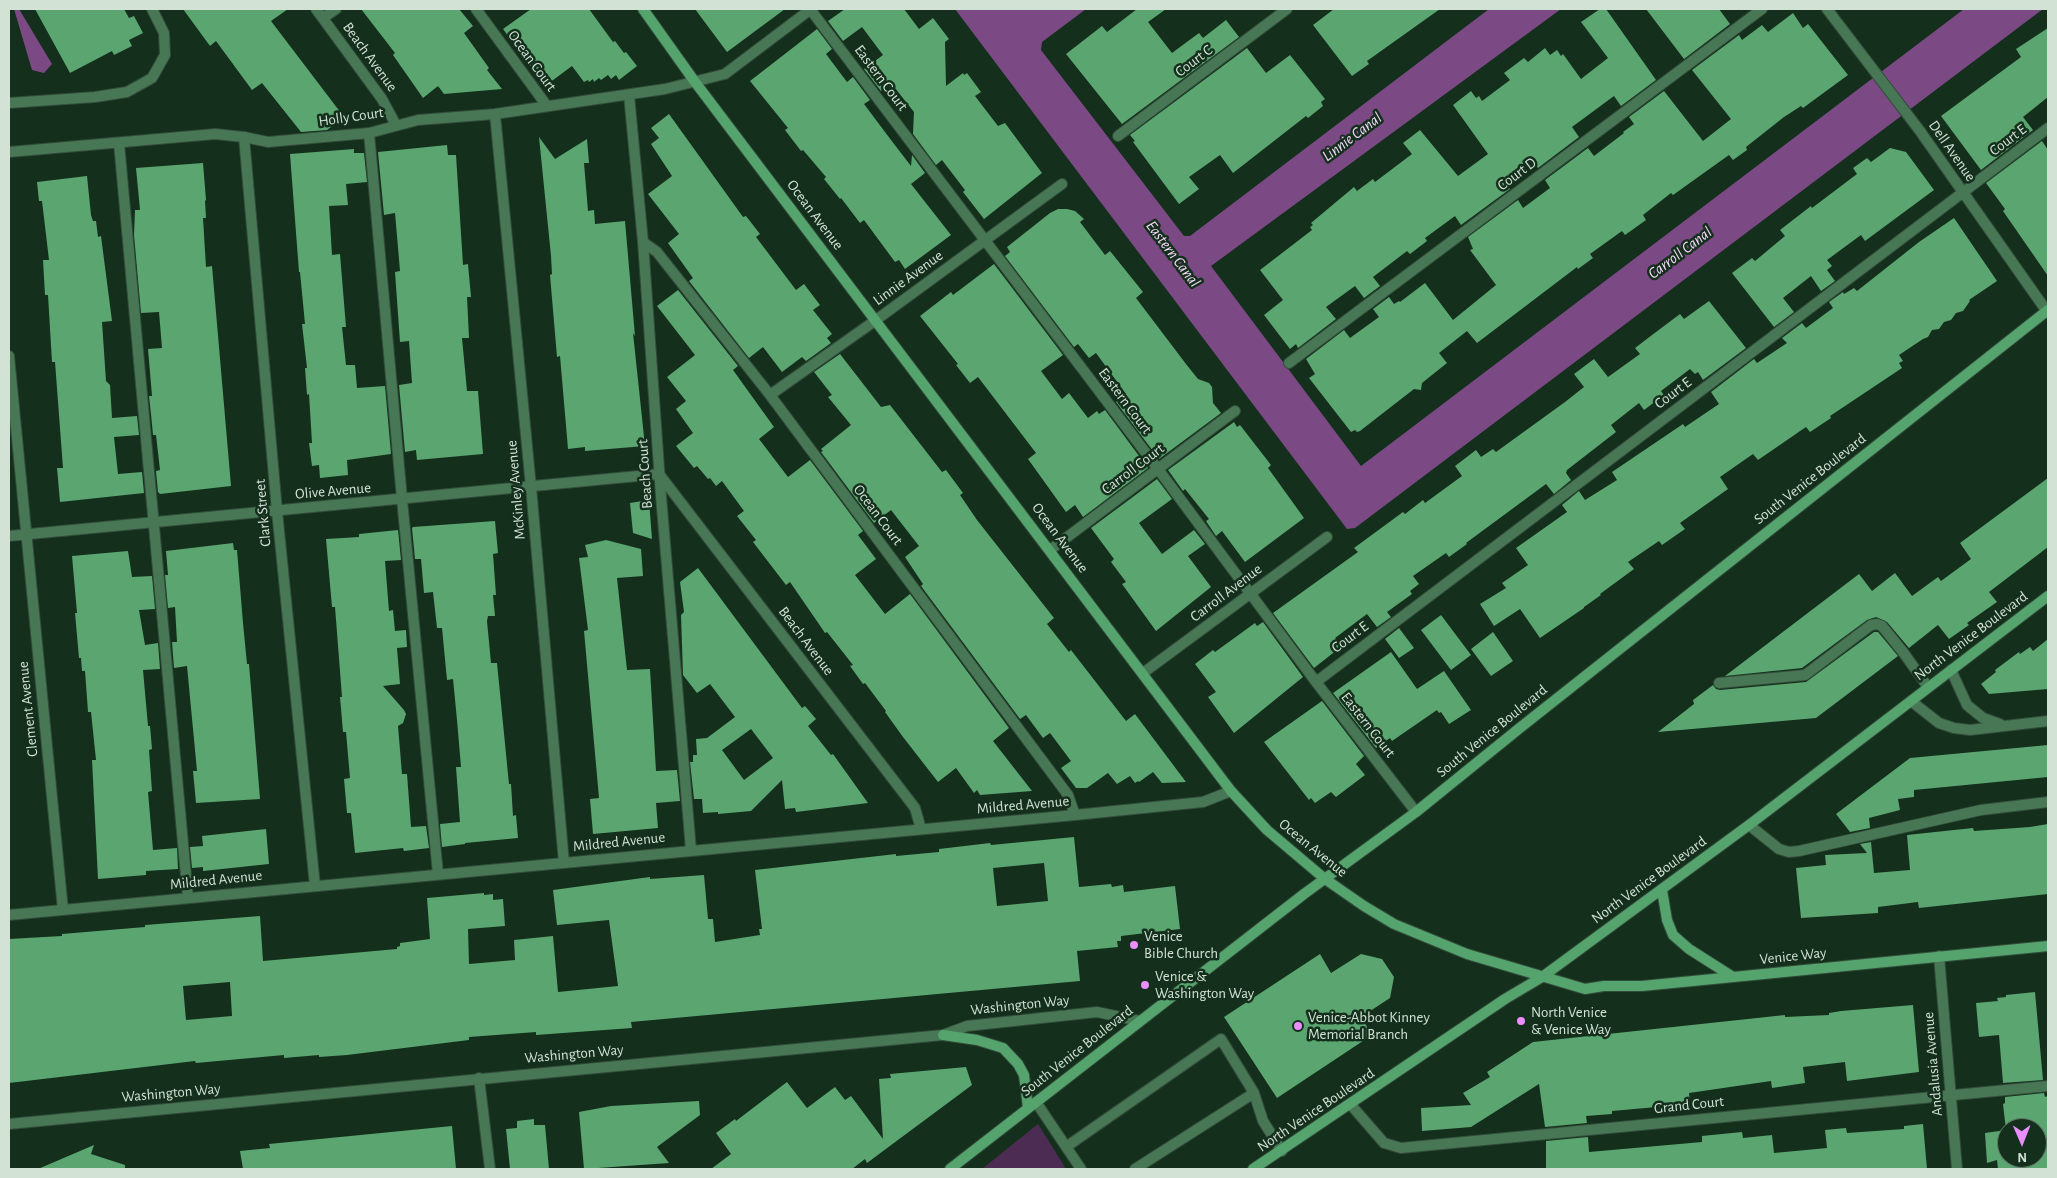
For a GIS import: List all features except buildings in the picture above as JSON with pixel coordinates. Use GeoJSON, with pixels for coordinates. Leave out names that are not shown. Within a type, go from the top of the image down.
{"type":"FeatureCollection","features":[{"type":"Feature","properties":{"kind":"main road","name":"Ocean Avenue"},"geometry":{"type":"LineString","coordinates":[[643,9],[695,82],[1231,791],[1267,830],[1325,879],[1364,906],[1401,927],[1466,954],[1542,977]]}},
{"type":"Feature","properties":{"kind":"main road","name":"South Venice Boulevard"},"geometry":{"type":"LineString","coordinates":[[950,1169],[1325,879],[1416,812],[2048,311]]}},
{"type":"Feature","properties":{"kind":"main road","name":"North Venice Boulevard"},"geometry":{"type":"LineString","coordinates":[[1253,1169],[1505,999],[1542,977],[1749,825],[2048,596]]}},
{"type":"Feature","properties":{"kind":"main road"},"geometry":{"type":"LineString","coordinates":[[1662,890],[1667,920],[1673,935],[1689,949],[1733,977]]}},
{"type":"Feature","properties":{"kind":"main road","name":"Venice Way"},"geometry":{"type":"LineString","coordinates":[[1542,977],[1585,989],[1604,986],[1642,986],[2048,946]]}},
{"type":"Feature","properties":{"kind":"main road"},"geometry":{"type":"LineString","coordinates":[[943,1035],[977,1040],[1003,1048],[1018,1064],[1024,1075],[1032,1105]]}},
{"type":"Feature","properties":{"kind":"street"},"geometry":{"type":"LineString","coordinates":[[9,103],[95,97],[127,92],[152,78],[164,55],[164,33],[152,9]]}},
{"type":"Feature","properties":{"kind":"street","name":"Beach Avenue"},"geometry":{"type":"LineString","coordinates":[[316,9],[382,99],[396,125]]}},
{"type":"Feature","properties":{"kind":"street"},"geometry":{"type":"LineString","coordinates":[[323,18],[336,9]]}},
{"type":"Feature","properties":{"kind":"street","name":"Ocean Court"},"geometry":{"type":"LineString","coordinates":[[476,9],[547,106]]}},
{"type":"Feature","properties":{"kind":"street","name":"Holly Court"},"geometry":{"type":"LineString","coordinates":[[9,152],[215,134],[268,142],[369,133],[418,120],[495,114],[629,95],[725,74],[810,9]]}},
{"type":"Feature","properties":{"kind":"street","name":"Eastern Court"},"geometry":{"type":"LineString","coordinates":[[810,9],[1158,469],[1316,682],[1416,812]]}},
{"type":"Feature","properties":{"kind":"street","name":"Court C"},"geometry":{"type":"LineString","coordinates":[[1118,136],[1287,9]]}},
{"type":"Feature","properties":{"kind":"street","name":"Court D"},"geometry":{"type":"LineString","coordinates":[[1289,363],[1762,9]]}},
{"type":"Feature","properties":{"kind":"street","name":"Dell Avenue"},"geometry":{"type":"LineString","coordinates":[[1827,9],[1910,117],[2048,311]]}},
{"type":"Feature","properties":{"kind":"street","name":"Beach Court"},"geometry":{"type":"LineString","coordinates":[[629,95],[643,242],[691,850]]}},
{"type":"Feature","properties":{"kind":"street","name":"McKinley Avenue"},"geometry":{"type":"LineString","coordinates":[[495,114],[531,487],[564,863]]}},
{"type":"Feature","properties":{"kind":"street","name":"Court E"},"geometry":{"type":"LineString","coordinates":[[1316,682],[2048,128]]}},
{"type":"Feature","properties":{"kind":"street"},"geometry":{"type":"LineString","coordinates":[[369,133],[438,874]]}},
{"type":"Feature","properties":{"kind":"street","name":"Clark Street"},"geometry":{"type":"LineString","coordinates":[[244,137],[277,511],[315,886]]}},
{"type":"Feature","properties":{"kind":"street"},"geometry":{"type":"LineString","coordinates":[[119,142],[152,523],[188,898]]}},
{"type":"Feature","properties":{"kind":"street","name":"Linnie Avenue"},"geometry":{"type":"LineString","coordinates":[[770,395],[1062,184]]}},
{"type":"Feature","properties":{"kind":"street","name":"Ocean Court"},"geometry":{"type":"LineString","coordinates":[[643,242],[657,252],[770,395],[1068,795],[1076,816]]}},
{"type":"Feature","properties":{"kind":"street","name":"Clement Avenue"},"geometry":{"type":"LineString","coordinates":[[9,356],[63,910]]}},
{"type":"Feature","properties":{"kind":"street","name":"Carroll Court"},"geometry":{"type":"LineString","coordinates":[[1050,550],[1235,411]]}},
{"type":"Feature","properties":{"kind":"street","name":"Beach Avenue"},"geometry":{"type":"LineString","coordinates":[[660,474],[915,808],[921,829]]}},
{"type":"Feature","properties":{"kind":"street","name":"Olive Avenue"},"geometry":{"type":"LineString","coordinates":[[9,536],[660,474]]}},
{"type":"Feature","properties":{"kind":"street","name":"Carroll Avenue"},"geometry":{"type":"LineString","coordinates":[[1143,673],[1327,537]]}},
{"type":"Feature","properties":{"kind":"street"},"geometry":{"type":"LineString","coordinates":[[1719,683],[1805,675],[1870,625],[1877,624],[1882,626],[1928,687]]}},
{"type":"Feature","properties":{"kind":"street"},"geometry":{"type":"LineString","coordinates":[[1951,670],[1967,705],[1983,718],[2003,725]]}},
{"type":"Feature","properties":{"kind":"street"},"geometry":{"type":"LineString","coordinates":[[1910,702],[1939,723],[1954,728],[1970,730],[2048,721]]}},
{"type":"Feature","properties":{"kind":"street","name":"Mildred Avenue"},"geometry":{"type":"LineString","coordinates":[[9,915],[691,850],[1076,816],[1203,802],[1231,791]]}},
{"type":"Feature","properties":{"kind":"street"},"geometry":{"type":"LineString","coordinates":[[1749,825],[1780,849],[1789,852],[1981,810],[2048,802]]}},
{"type":"Feature","properties":{"kind":"street","name":"Andalusia Avenue"},"geometry":{"type":"LineString","coordinates":[[1939,956],[1957,1169]]}},
{"type":"Feature","properties":{"kind":"street","name":"Washington Way"},"geometry":{"type":"LineString","coordinates":[[9,1124],[943,1035],[967,1026],[1097,1012],[1140,1021]]}},
{"type":"Feature","properties":{"kind":"street"},"geometry":{"type":"LineString","coordinates":[[1066,1147],[1221,1039],[1254,1093],[1263,1121],[1282,1150]]}},
{"type":"Feature","properties":{"kind":"street"},"geometry":{"type":"LineString","coordinates":[[479,1078],[490,1169]]}},
{"type":"Feature","properties":{"kind":"street","name":"Grand Court"},"geometry":{"type":"LineString","coordinates":[[1350,1105],[1384,1143],[1401,1148],[2048,1086]]}},
{"type":"Feature","properties":{"kind":"street"},"geometry":{"type":"LineString","coordinates":[[1134,1169],[1254,1093]]}},
{"type":"Feature","properties":{"kind":"street"},"geometry":{"type":"LineString","coordinates":[[1032,1105],[1081,1169]]}},
{"type":"Feature","properties":{"kind":"shaded area"},"geometry":{"type":"Polygon","coordinates":[[[1038,1124],[1066,1169],[982,1169],[1038,1124]]]}},
{"type":"Feature","properties":{"kind":"water"},"geometry":{"type":"Polygon","coordinates":[[[14,9],[19,9],[52,64],[44,73],[32,70],[14,9]]]}},
{"type":"Feature","properties":{"kind":"water"},"geometry":{"type":"Polygon","coordinates":[[[955,9],[1086,9],[1042,42],[1041,50],[1184,236],[1190,236],[1489,9],[1561,9],[1211,266],[1361,466],[1964,9],[2043,9],[1355,528],[1347,529],[955,9]]]}},
{"type":"Feature","properties":{"kind":"place","name":"Venice Bible Church"},"geometry":{"type":"Point","coordinates":[1134,945]}},
{"type":"Feature","properties":{"kind":"place","name":"Venice & Washington Way"},"geometry":{"type":"Point","coordinates":[1145,985]}},
{"type":"Feature","properties":{"kind":"place","name":"North Venice & Venice Way"},"geometry":{"type":"Point","coordinates":[1521,1021]}},
{"type":"Feature","properties":{"kind":"place","name":"Venice-Abbot Kinney Memorial Branch"},"geometry":{"type":"Point","coordinates":[1298,1026]}},
{"type":"Feature","properties":{"kind":"water label","name":"Linnie Canal"},"geometry":{"type":"Point","coordinates":[1352,137]}},
{"type":"Feature","properties":{"kind":"water label","name":"Carroll Canal"},"geometry":{"type":"Point","coordinates":[1680,253]}},
{"type":"Feature","properties":{"kind":"water label","name":"Eastern Canal"},"geometry":{"type":"Point","coordinates":[1173,254]}}]}
